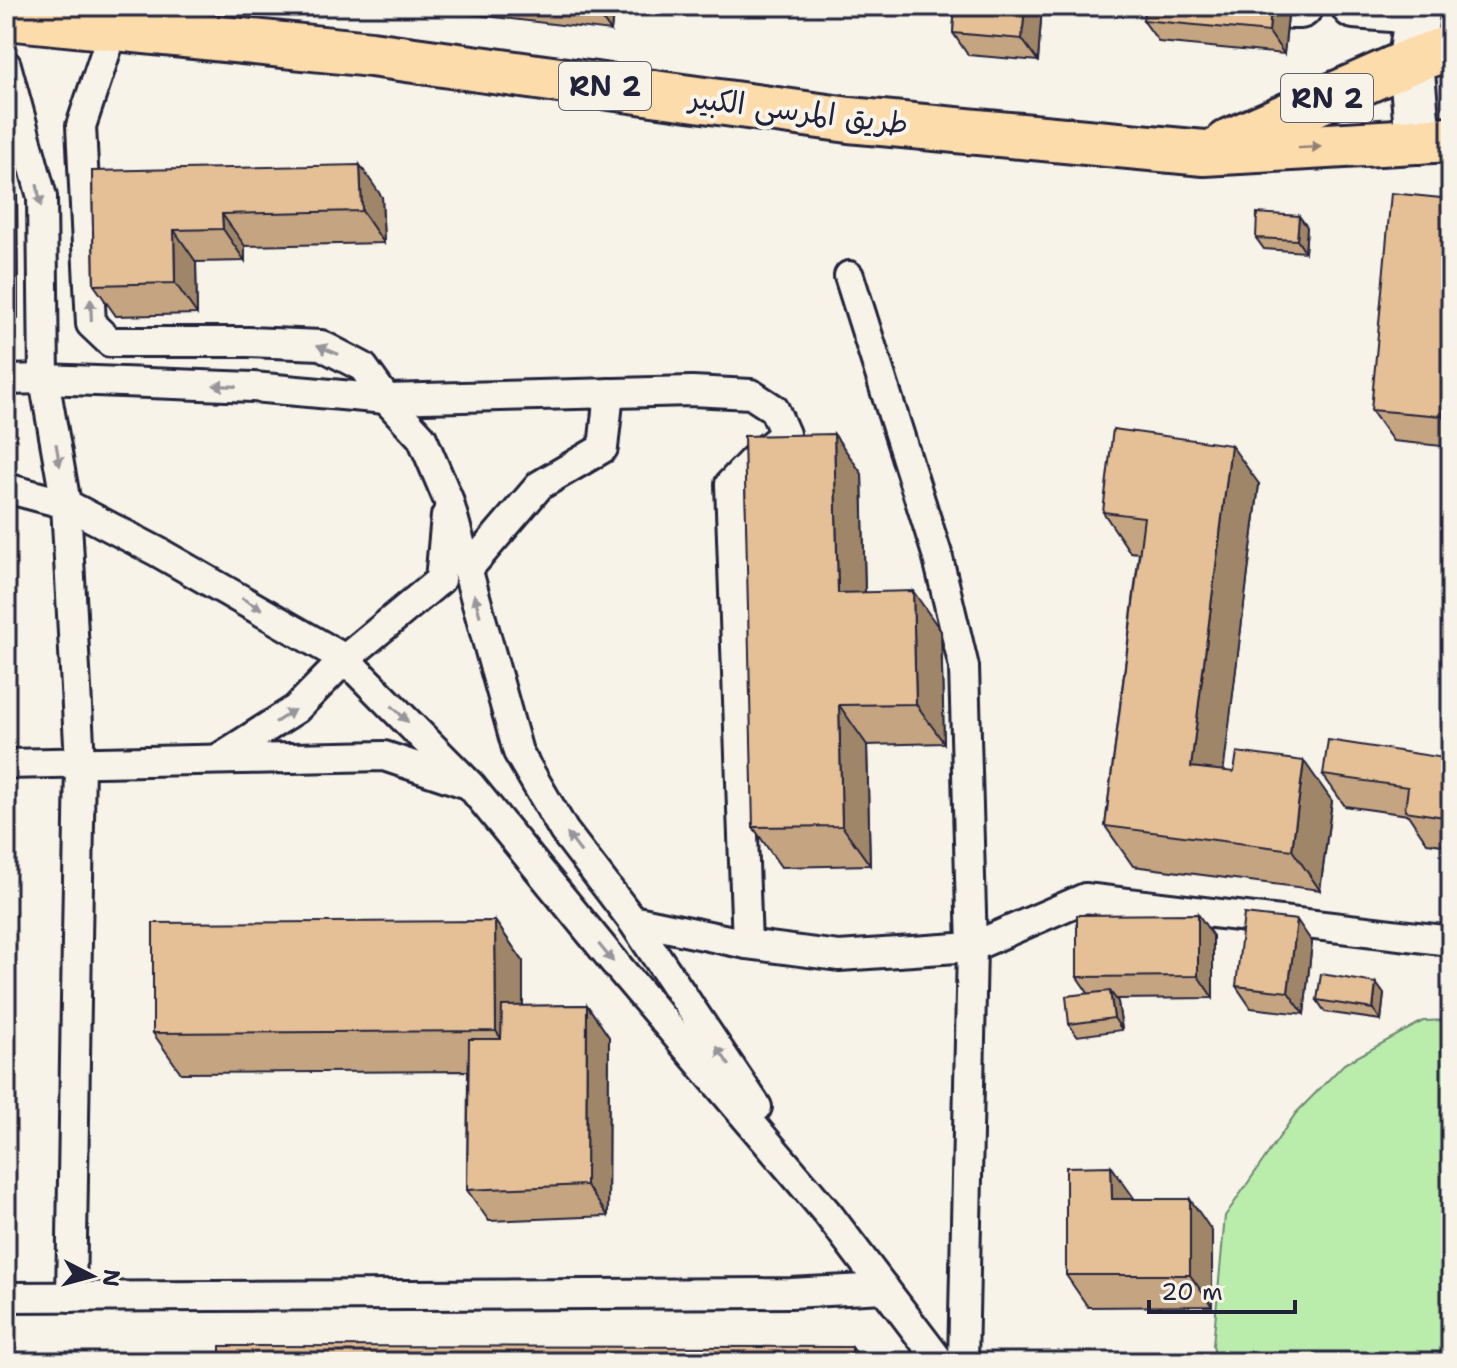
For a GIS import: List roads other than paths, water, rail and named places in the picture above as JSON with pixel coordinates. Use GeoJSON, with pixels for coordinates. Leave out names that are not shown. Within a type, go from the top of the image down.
{"type":"FeatureCollection","features":[{"type":"Feature","properties":{"kind":"main road"},"geometry":{"type":"LineString","coordinates":[[1252,6],[1300,6]]}},
{"type":"Feature","properties":{"kind":"main road"},"geometry":{"type":"LineString","coordinates":[[1354,6],[1417,9],[1431,54],[1435,140]]}},
{"type":"Feature","properties":{"kind":"main road","name":"طريق المرسى الكبير"},"geometry":{"type":"LineString","coordinates":[[6,17],[371,54],[849,120],[1204,153],[1435,140]]}},
{"type":"Feature","properties":{"kind":"main road","name":"RN 2"},"geometry":{"type":"LineString","coordinates":[[1204,153],[1431,54]]}},
{"type":"Feature","properties":{"kind":"lane"},"geometry":{"type":"LineString","coordinates":[[114,27],[81,126],[91,324],[110,342],[321,345],[363,367],[386,399],[422,438],[448,499],[518,752],[564,831],[632,920],[828,1214]]}},
{"type":"Feature","properties":{"kind":"lane"},"geometry":{"type":"LineString","coordinates":[[6,65],[42,197],[44,379],[66,504],[80,762],[71,1297]]}},
{"type":"Feature","properties":{"kind":"lane"},"geometry":{"type":"LineString","coordinates":[[849,276],[937,554],[964,667],[972,947],[963,1362]]}},
{"type":"Feature","properties":{"kind":"lane"},"geometry":{"type":"LineString","coordinates":[[6,380],[253,387],[386,399],[609,393],[751,394],[774,409],[785,434],[756,457],[730,484],[747,944]]}},
{"type":"Feature","properties":{"kind":"lane"},"geometry":{"type":"LineString","coordinates":[[468,569],[540,485],[603,448],[609,393]]}},
{"type":"Feature","properties":{"kind":"lane"},"geometry":{"type":"LineString","coordinates":[[6,488],[66,504],[170,559],[345,659],[470,785],[620,969],[828,1214],[940,1362]]}},
{"type":"Feature","properties":{"kind":"lane"},"geometry":{"type":"LineString","coordinates":[[219,758],[296,709],[345,659],[440,580],[448,499]]}},
{"type":"Feature","properties":{"kind":"lane"},"geometry":{"type":"LineString","coordinates":[[6,764],[384,756],[470,785]]}},
{"type":"Feature","properties":{"kind":"lane"},"geometry":{"type":"LineString","coordinates":[[632,920],[747,944],[839,956],[972,947],[1085,898],[1451,941]]}},
{"type":"Feature","properties":{"kind":"lane"},"geometry":{"type":"LineString","coordinates":[[6,1297],[775,1293],[884,1288]]}}]}
